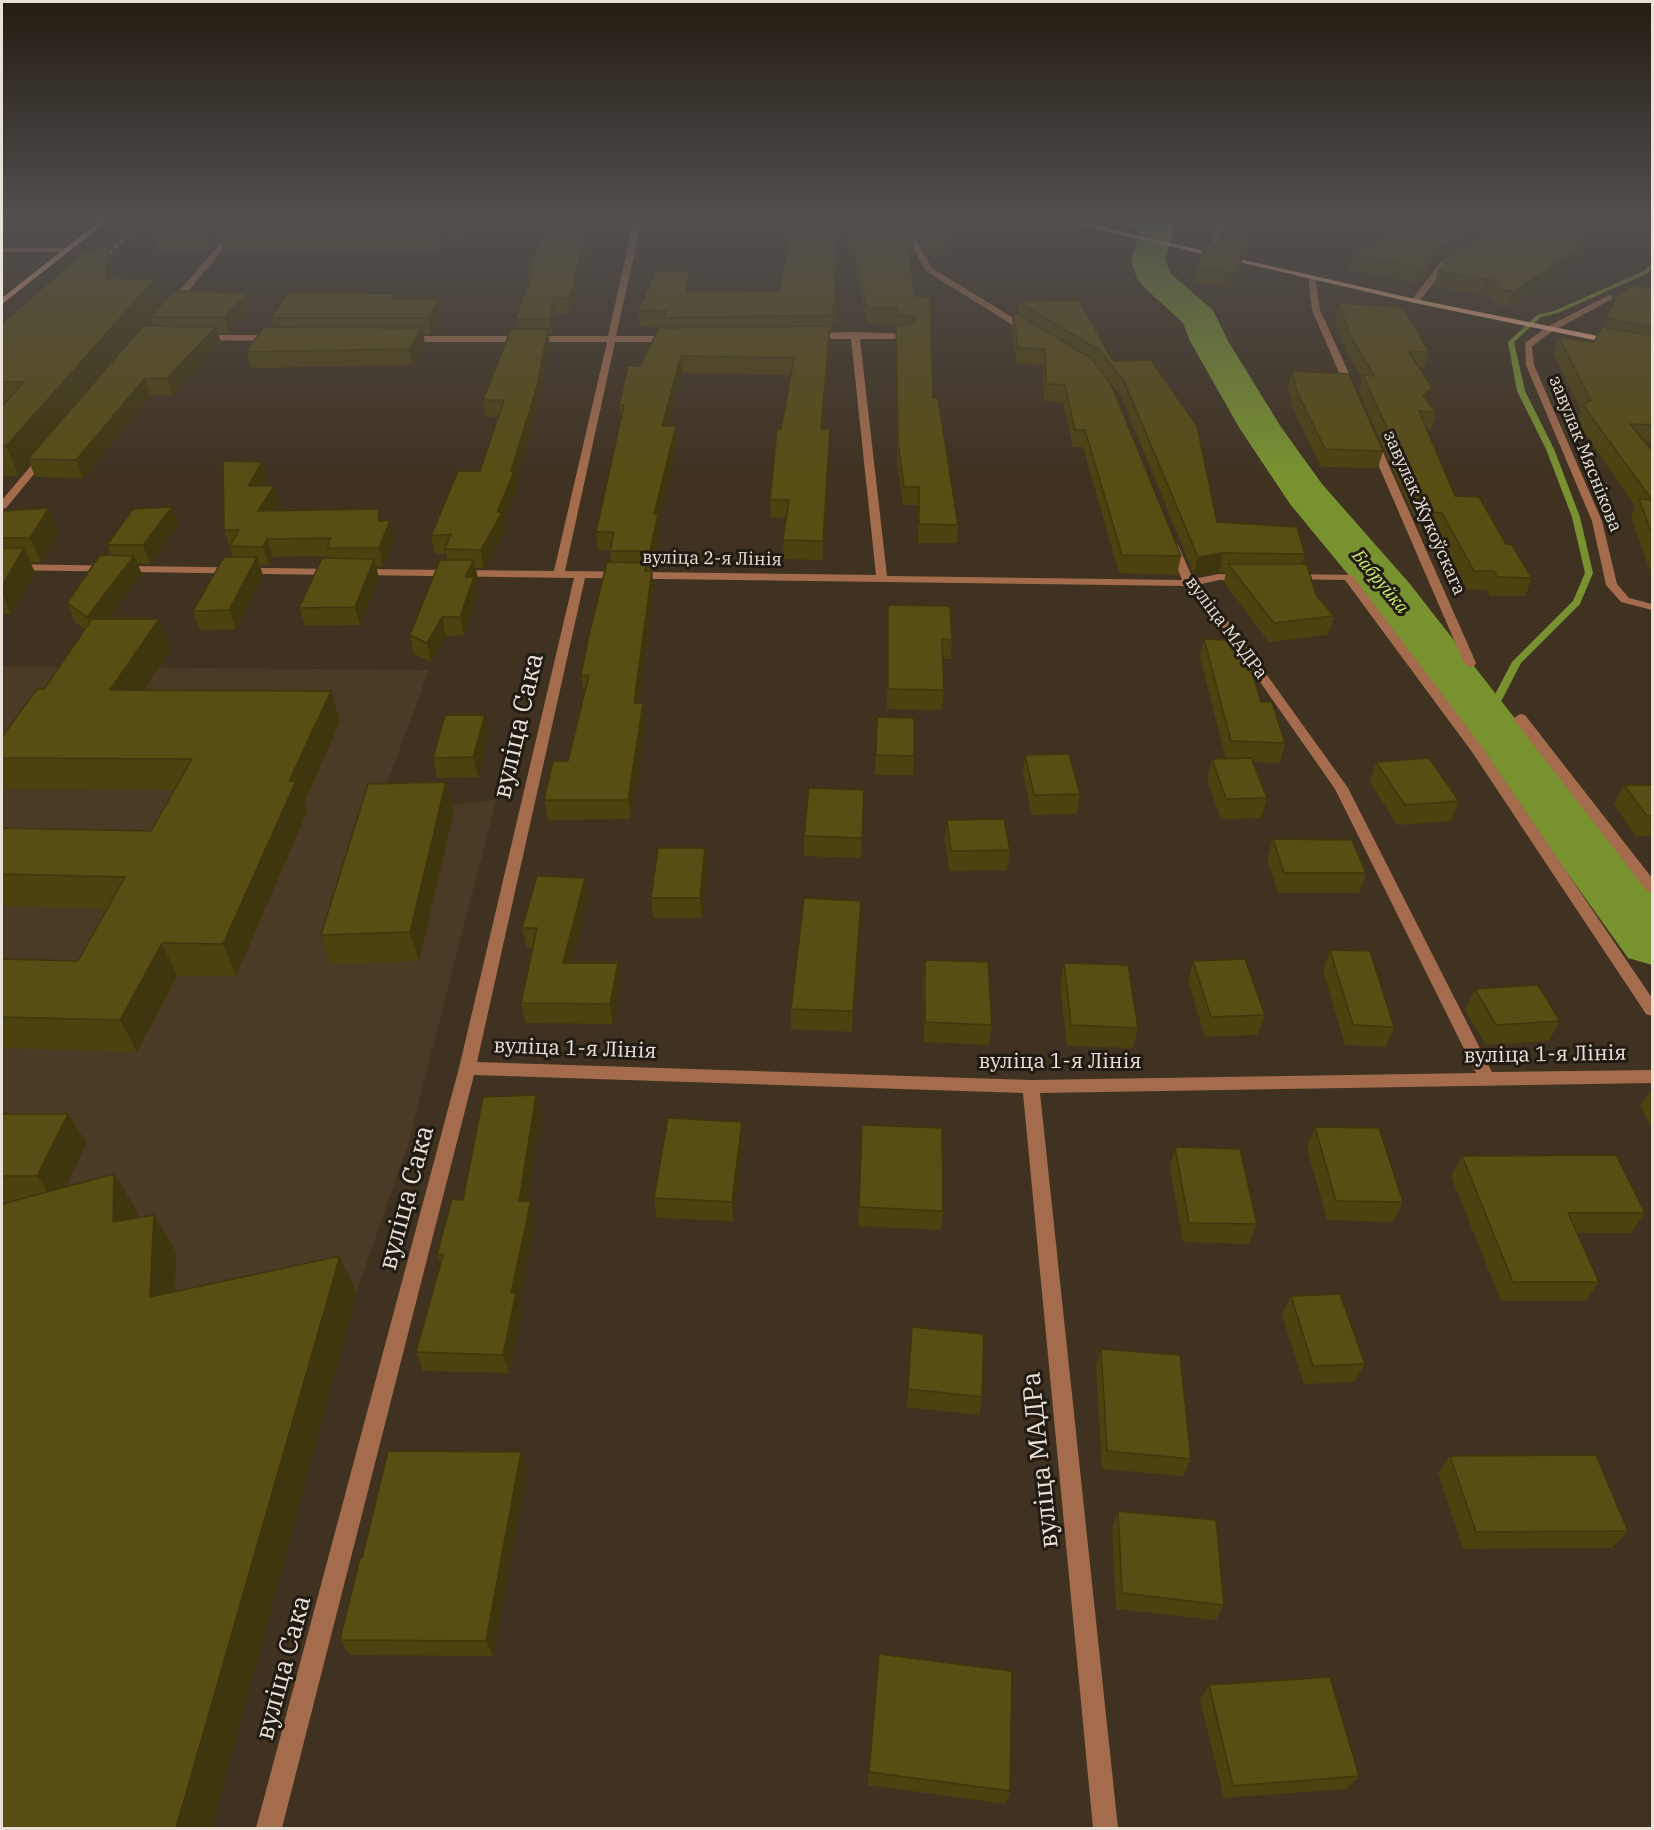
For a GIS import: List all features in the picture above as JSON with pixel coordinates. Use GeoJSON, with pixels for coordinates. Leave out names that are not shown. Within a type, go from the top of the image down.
{"type":"FeatureCollection","features":[{"type":"Feature","properties":{"kind":"main road"},"geometry":{"type":"LineString","coordinates":[[1436,305],[1653,350]]}},
{"type":"Feature","properties":{"kind":"street"},"geometry":{"type":"LineString","coordinates":[[167,310],[171,305]]}},
{"type":"Feature","properties":{"kind":"street"},"geometry":{"type":"LineString","coordinates":[[558,575],[619,305]]}},
{"type":"Feature","properties":{"kind":"street"},"geometry":{"type":"LineString","coordinates":[[988,305],[1045,341]]}},
{"type":"Feature","properties":{"kind":"street"},"geometry":{"type":"LineString","coordinates":[[1315,305],[1354,397]]}},
{"type":"Feature","properties":{"kind":"street","name":"завулак Мяснікова"},"geometry":{"type":"LineString","coordinates":[[1592,305],[1545,328],[1528,345],[1530,365],[1597,521],[1612,585],[1625,600],[1653,607]]}},
{"type":"Feature","properties":{"kind":"street"},"geometry":{"type":"LineString","coordinates":[[855,335],[882,579]]}},
{"type":"Feature","properties":{"kind":"street"},"geometry":{"type":"LineString","coordinates":[[797,336],[909,336]]}},
{"type":"Feature","properties":{"kind":"street"},"geometry":{"type":"LineString","coordinates":[[192,338],[288,338]]}},
{"type":"Feature","properties":{"kind":"street"},"geometry":{"type":"LineString","coordinates":[[396,339],[681,339]]}},
{"type":"Feature","properties":{"kind":"street","name":"завулак Жукоўскага"},"geometry":{"type":"LineString","coordinates":[[1368,429],[1470,663]]}},
{"type":"Feature","properties":{"kind":"street"},"geometry":{"type":"LineString","coordinates":[[2,506],[54,444]]}},
{"type":"Feature","properties":{"kind":"street","name":"вуліца МАДРа"},"geometry":{"type":"LineString","coordinates":[[1167,529],[1189,583],[1227,627],[1341,788],[1487,1078]]}},
{"type":"Feature","properties":{"kind":"street","name":"вуліца 2-я Лінія"},"geometry":{"type":"LineString","coordinates":[[2,567],[1189,583],[1219,577],[1348,577],[1477,750],[1653,1011]]}},
{"type":"Feature","properties":{"kind":"street","name":"вуліца Сака"},"geometry":{"type":"LineString","coordinates":[[269,1828],[467,1068],[580,576]]}},
{"type":"Feature","properties":{"kind":"street"},"geometry":{"type":"LineString","coordinates":[[1520,718],[1653,887]]}},
{"type":"Feature","properties":{"kind":"street","name":"вуліца 1-я Лінія"},"geometry":{"type":"LineString","coordinates":[[467,1068],[1031,1087],[1653,1076]]}},
{"type":"Feature","properties":{"kind":"street","name":"вуліца МАДРа"},"geometry":{"type":"LineString","coordinates":[[1031,1087],[1106,1828]]}},
{"type":"Feature","properties":{"kind":"shaded area"},"geometry":{"type":"Polygon","coordinates":[[[2,666],[429,670],[376,813],[496,800],[408,1145],[356,1293],[2,1828],[2,666]]]}},
{"type":"Feature","properties":{"kind":"building"},"geometry":{"type":"Polygon","coordinates":[[[23,305],[131,305],[6,446],[2,445],[2,406],[24,382],[2,382],[2,324],[23,305]]]}},
{"type":"Feature","properties":{"kind":"building"},"geometry":{"type":"Polygon","coordinates":[[[161,305],[236,305],[225,317],[151,317],[161,305]]]}},
{"type":"Feature","properties":{"kind":"building"},"geometry":{"type":"Polygon","coordinates":[[[280,305],[435,305],[428,318],[271,318],[280,305]]]}},
{"type":"Feature","properties":{"kind":"building"},"geometry":{"type":"Polygon","coordinates":[[[520,305],[553,305],[550,319],[515,319],[520,305]]]}},
{"type":"Feature","properties":{"kind":"building"},"geometry":{"type":"Polygon","coordinates":[[[640,305],[835,305],[832,307],[832,315],[663,318],[667,311],[638,310],[640,305]]]}},
{"type":"Feature","properties":{"kind":"building"},"geometry":{"type":"Polygon","coordinates":[[[866,305],[930,305],[933,398],[938,398],[958,525],[919,524],[919,487],[904,487],[898,443],[896,325],[910,325],[916,319],[913,316],[896,315],[897,308],[867,308],[866,305]]]}},
{"type":"Feature","properties":{"kind":"building"},"geometry":{"type":"Polygon","coordinates":[[[1024,305],[1082,305],[1113,361],[1151,360],[1197,426],[1217,522],[1297,527],[1305,554],[1223,553],[1198,557],[1124,381],[1099,350],[1024,305]]]}},
{"type":"Feature","properties":{"kind":"building"},"geometry":{"type":"Polygon","coordinates":[[[1340,305],[1403,307],[1429,352],[1409,352],[1432,387],[1423,396],[1436,412],[1419,411],[1455,496],[1479,497],[1506,544],[1512,545],[1532,578],[1497,577],[1494,571],[1474,571],[1442,513],[1427,512],[1363,375],[1374,376],[1350,335],[1340,305]]]}},
{"type":"Feature","properties":{"kind":"building"},"geometry":{"type":"Polygon","coordinates":[[[1613,305],[1653,305],[1653,328],[1606,318],[1613,305]]]}},
{"type":"Feature","properties":{"kind":"building"},"geometry":{"type":"Polygon","coordinates":[[[1013,311],[1091,358],[1111,384],[1181,556],[1122,555],[1085,430],[1075,430],[1065,385],[1046,384],[1045,349],[1018,348],[1013,311]]]}},
{"type":"Feature","properties":{"kind":"building"},"geometry":{"type":"Polygon","coordinates":[[[143,326],[216,327],[167,378],[145,378],[76,460],[28,459],[143,326]]]}},
{"type":"Feature","properties":{"kind":"building"},"geometry":{"type":"Polygon","coordinates":[[[830,326],[821,429],[830,429],[823,541],[783,540],[789,500],[770,500],[777,429],[781,429],[794,358],[681,356],[662,426],[676,426],[654,514],[658,514],[650,551],[610,551],[614,532],[596,532],[624,405],[619,405],[628,366],[640,366],[659,328],[830,326]]]}},
{"type":"Feature","properties":{"kind":"building"},"geometry":{"type":"Polygon","coordinates":[[[264,327],[422,328],[409,349],[246,352],[264,327]]]}},
{"type":"Feature","properties":{"kind":"building"},"geometry":{"type":"Polygon","coordinates":[[[1602,327],[1653,336],[1653,425],[1630,424],[1653,452],[1653,537],[1639,499],[1652,500],[1583,405],[1591,400],[1559,337],[1594,342],[1602,327]]]}},
{"type":"Feature","properties":{"kind":"building"},"geometry":{"type":"Polygon","coordinates":[[[511,329],[548,329],[537,386],[511,471],[514,472],[497,512],[502,512],[481,550],[445,549],[451,534],[431,536],[458,471],[480,471],[504,400],[483,400],[511,329]]]}},
{"type":"Feature","properties":{"kind":"building"},"geometry":{"type":"Polygon","coordinates":[[[1292,371],[1349,374],[1383,451],[1325,449],[1297,392],[1292,371]]]}},
{"type":"Feature","properties":{"kind":"building"},"geometry":{"type":"Polygon","coordinates":[[[223,461],[262,462],[248,486],[274,486],[258,511],[378,509],[379,521],[390,520],[379,548],[327,548],[331,538],[267,539],[263,547],[230,546],[239,530],[224,530],[223,461]]]}},
{"type":"Feature","properties":{"kind":"building"},"geometry":{"type":"Polygon","coordinates":[[[172,507],[143,545],[107,545],[133,509],[172,507]]]}},
{"type":"Feature","properties":{"kind":"building"},"geometry":{"type":"Polygon","coordinates":[[[49,508],[30,538],[2,538],[2,511],[49,508]]]}},
{"type":"Feature","properties":{"kind":"building"},"geometry":{"type":"Polygon","coordinates":[[[2,548],[24,548],[2,586],[2,548]]]}},
{"type":"Feature","properties":{"kind":"building"},"geometry":{"type":"Polygon","coordinates":[[[100,555],[134,556],[87,617],[67,603],[100,555]]]}},
{"type":"Feature","properties":{"kind":"building"},"geometry":{"type":"Polygon","coordinates":[[[224,557],[257,557],[229,610],[193,611],[224,557]]]}},
{"type":"Feature","properties":{"kind":"building"},"geometry":{"type":"Polygon","coordinates":[[[322,558],[374,559],[355,607],[299,608],[322,558]]]}},
{"type":"Feature","properties":{"kind":"building"},"geometry":{"type":"Polygon","coordinates":[[[440,560],[474,560],[465,577],[474,577],[460,617],[442,617],[427,643],[410,635],[440,560]]]}},
{"type":"Feature","properties":{"kind":"building"},"geometry":{"type":"Polygon","coordinates":[[[607,562],[647,563],[645,571],[652,571],[634,703],[643,703],[628,800],[544,800],[553,761],[568,761],[589,675],[581,676],[607,562]]]}},
{"type":"Feature","properties":{"kind":"building"},"geometry":{"type":"Polygon","coordinates":[[[1228,564],[1307,564],[1316,595],[1334,616],[1274,623],[1228,564]]]}},
{"type":"Feature","properties":{"kind":"building"},"geometry":{"type":"Polygon","coordinates":[[[888,605],[950,606],[952,640],[942,639],[944,690],[888,689],[888,605]]]}},
{"type":"Feature","properties":{"kind":"building"},"geometry":{"type":"Polygon","coordinates":[[[92,619],[159,619],[110,690],[331,691],[289,781],[296,781],[223,944],[162,943],[120,1020],[2,1017],[2,959],[78,961],[125,877],[2,874],[2,828],[151,831],[192,759],[2,758],[2,737],[37,689],[44,689],[92,619]]]}},
{"type":"Feature","properties":{"kind":"building"},"geometry":{"type":"Polygon","coordinates":[[[1204,639],[1243,641],[1261,702],[1272,702],[1285,743],[1231,741],[1204,639]]]}},
{"type":"Feature","properties":{"kind":"building"},"geometry":{"type":"Polygon","coordinates":[[[445,715],[485,715],[473,757],[433,758],[445,715]]]}},
{"type":"Feature","properties":{"kind":"building"},"geometry":{"type":"Polygon","coordinates":[[[877,717],[914,718],[914,756],[876,755],[877,717]]]}},
{"type":"Feature","properties":{"kind":"building"},"geometry":{"type":"Polygon","coordinates":[[[1069,754],[1080,794],[1034,795],[1025,755],[1069,754]]]}},
{"type":"Feature","properties":{"kind":"building"},"geometry":{"type":"Polygon","coordinates":[[[1251,758],[1267,798],[1226,799],[1212,759],[1251,758]]]}},
{"type":"Feature","properties":{"kind":"building"},"geometry":{"type":"Polygon","coordinates":[[[1429,758],[1459,801],[1405,805],[1376,762],[1429,758]]]}},
{"type":"Feature","properties":{"kind":"building"},"geometry":{"type":"Polygon","coordinates":[[[446,782],[410,932],[321,935],[368,784],[446,782]]]}},
{"type":"Feature","properties":{"kind":"building"},"geometry":{"type":"Polygon","coordinates":[[[1624,785],[1653,785],[1653,816],[1647,816],[1624,785]]]}},
{"type":"Feature","properties":{"kind":"building"},"geometry":{"type":"Polygon","coordinates":[[[809,788],[864,790],[862,838],[804,836],[809,788]]]}},
{"type":"Feature","properties":{"kind":"building"},"geometry":{"type":"Polygon","coordinates":[[[1004,819],[1010,850],[951,851],[947,820],[1004,819]]]}},
{"type":"Feature","properties":{"kind":"building"},"geometry":{"type":"Polygon","coordinates":[[[1273,839],[1352,840],[1366,873],[1284,873],[1273,839]]]}},
{"type":"Feature","properties":{"kind":"building"},"geometry":{"type":"Polygon","coordinates":[[[658,848],[705,848],[700,898],[651,898],[658,848]]]}},
{"type":"Feature","properties":{"kind":"building"},"geometry":{"type":"Polygon","coordinates":[[[537,876],[585,878],[563,963],[618,963],[610,1004],[521,1003],[537,928],[522,928],[537,876]]]}},
{"type":"Feature","properties":{"kind":"building"},"geometry":{"type":"Polygon","coordinates":[[[804,898],[861,901],[853,1011],[791,1009],[804,898]]]}},
{"type":"Feature","properties":{"kind":"building"},"geometry":{"type":"Polygon","coordinates":[[[1330,950],[1370,951],[1394,1027],[1353,1025],[1330,950]]]}},
{"type":"Feature","properties":{"kind":"building"},"geometry":{"type":"Polygon","coordinates":[[[1245,959],[1265,1015],[1211,1017],[1193,961],[1245,959]]]}},
{"type":"Feature","properties":{"kind":"building"},"geometry":{"type":"Polygon","coordinates":[[[925,960],[988,962],[992,1025],[925,1022],[925,960]]]}},
{"type":"Feature","properties":{"kind":"building"},"geometry":{"type":"Polygon","coordinates":[[[1064,963],[1128,965],[1138,1028],[1071,1025],[1064,963]]]}},
{"type":"Feature","properties":{"kind":"building"},"geometry":{"type":"Polygon","coordinates":[[[1538,985],[1560,1021],[1496,1025],[1475,989],[1538,985]]]}},
{"type":"Feature","properties":{"kind":"building"},"geometry":{"type":"Polygon","coordinates":[[[536,1095],[519,1201],[531,1201],[511,1293],[516,1293],[503,1355],[416,1352],[443,1255],[437,1254],[452,1199],[463,1200],[483,1097],[536,1095]]]}},
{"type":"Feature","properties":{"kind":"building"},"geometry":{"type":"Polygon","coordinates":[[[2,1114],[68,1114],[37,1176],[2,1176],[2,1114]]]}},
{"type":"Feature","properties":{"kind":"building"},"geometry":{"type":"Polygon","coordinates":[[[668,1118],[742,1122],[732,1202],[654,1198],[668,1118]]]}},
{"type":"Feature","properties":{"kind":"building"},"geometry":{"type":"Polygon","coordinates":[[[862,1125],[942,1128],[943,1211],[859,1207],[862,1125]]]}},
{"type":"Feature","properties":{"kind":"building"},"geometry":{"type":"Polygon","coordinates":[[[1315,1127],[1379,1128],[1403,1202],[1336,1201],[1315,1127]]]}},
{"type":"Feature","properties":{"kind":"building"},"geometry":{"type":"Polygon","coordinates":[[[1175,1147],[1240,1149],[1257,1224],[1189,1223],[1175,1147]]]}},
{"type":"Feature","properties":{"kind":"building"},"geometry":{"type":"Polygon","coordinates":[[[1616,1155],[1645,1213],[1568,1213],[1599,1282],[1513,1282],[1462,1156],[1616,1155]]]}},
{"type":"Feature","properties":{"kind":"building"},"geometry":{"type":"Polygon","coordinates":[[[114,1174],[113,1222],[154,1215],[150,1297],[340,1256],[176,1828],[2,1828],[2,1204],[114,1174]]]}},
{"type":"Feature","properties":{"kind":"building"},"geometry":{"type":"Polygon","coordinates":[[[1340,1294],[1365,1364],[1313,1366],[1291,1296],[1340,1294]]]}},
{"type":"Feature","properties":{"kind":"building"},"geometry":{"type":"Polygon","coordinates":[[[912,1327],[984,1334],[982,1397],[908,1389],[912,1327]]]}},
{"type":"Feature","properties":{"kind":"building"},"geometry":{"type":"Polygon","coordinates":[[[1101,1349],[1180,1355],[1191,1459],[1107,1451],[1101,1349]]]}},
{"type":"Feature","properties":{"kind":"building"},"geometry":{"type":"Polygon","coordinates":[[[388,1451],[521,1452],[486,1641],[340,1640],[388,1451]]]}},
{"type":"Feature","properties":{"kind":"building"},"geometry":{"type":"Polygon","coordinates":[[[1596,1455],[1628,1531],[1476,1532],[1450,1456],[1596,1455]]]}},
{"type":"Feature","properties":{"kind":"building"},"geometry":{"type":"Polygon","coordinates":[[[1118,1511],[1216,1520],[1224,1605],[1122,1593],[1118,1511]]]}},
{"type":"Feature","properties":{"kind":"building"},"geometry":{"type":"Polygon","coordinates":[[[879,1654],[1012,1671],[1010,1791],[869,1772],[879,1654]]]}},
{"type":"Feature","properties":{"kind":"building"},"geometry":{"type":"Polygon","coordinates":[[[1330,1677],[1359,1776],[1233,1786],[1209,1685],[1330,1677]]]}},
{"type":"Feature","properties":{"kind":"waterway","name":"Бабруйка"},"geometry":{"type":"LineString","coordinates":[[1185,305],[1200,318],[1209,341],[1261,429],[1306,494],[1392,595],[1652,941]]}},
{"type":"Feature","properties":{"kind":"waterway"},"geometry":{"type":"LineString","coordinates":[[1487,719],[1517,662],[1577,602],[1589,573],[1576,517],[1550,449],[1521,391],[1511,342],[1539,316],[1571,305]]}}]}
